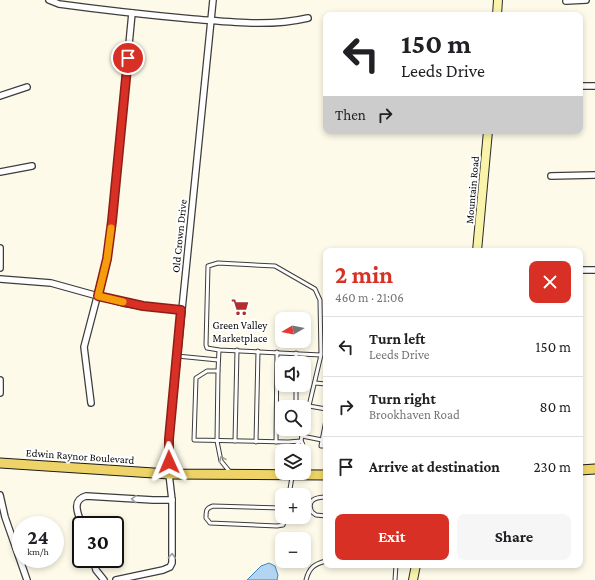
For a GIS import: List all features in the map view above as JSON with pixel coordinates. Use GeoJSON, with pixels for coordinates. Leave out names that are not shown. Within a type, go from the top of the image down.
{"type":"FeatureCollection","features":[{"type":"Feature","properties":{"kind":"main road"},"geometry":{"type":"LineString","coordinates":[[497,12],[498,0]]}},
{"type":"Feature","properties":{"kind":"main road","name":"Mountain Road"},"geometry":{"type":"LineString","coordinates":[[477,248],[488,134]]}},
{"type":"Feature","properties":{"kind":"main road","name":"Edwin Raynor Boulevard"},"geometry":{"type":"LineString","coordinates":[[0,463],[169,474],[275,474]]}},
{"type":"Feature","properties":{"kind":"main road"},"geometry":{"type":"LineString","coordinates":[[583,470],[595,469]]}},
{"type":"Feature","properties":{"kind":"main road","name":"Edwin Raynor Boulevard"},"geometry":{"type":"LineString","coordinates":[[311,475],[323,475]]}},
{"type":"Feature","properties":{"kind":"main road"},"geometry":{"type":"LineString","coordinates":[[413,580],[415,568]]}},
{"type":"Feature","properties":{"kind":"street"},"geometry":{"type":"LineString","coordinates":[[49,0],[59,4],[132,13],[264,24],[292,22],[308,18]]}},
{"type":"Feature","properties":{"kind":"street","name":"Old Crown Drive"},"geometry":{"type":"LineString","coordinates":[[116,580],[170,568],[172,563],[172,500],[169,474],[169,439],[213,0]]}},
{"type":"Feature","properties":{"kind":"street"},"geometry":{"type":"LineString","coordinates":[[566,1],[586,0]]}},
{"type":"Feature","properties":{"kind":"street"},"geometry":{"type":"LineString","coordinates":[[91,403],[84,347],[107,259],[132,13]]}},
{"type":"Feature","properties":{"kind":"street"},"geometry":{"type":"LineString","coordinates":[[583,86],[595,86]]}},
{"type":"Feature","properties":{"kind":"street"},"geometry":{"type":"LineString","coordinates":[[0,96],[26,88]]}},
{"type":"Feature","properties":{"kind":"street"},"geometry":{"type":"LineString","coordinates":[[0,172],[32,166]]}},
{"type":"Feature","properties":{"kind":"street"},"geometry":{"type":"LineString","coordinates":[[551,176],[595,175]]}},
{"type":"Feature","properties":{"kind":"street"},"geometry":{"type":"LineString","coordinates":[[0,248],[0,268]]}},
{"type":"Feature","properties":{"kind":"street"},"geometry":{"type":"LineString","coordinates":[[583,270],[595,270]]}},
{"type":"Feature","properties":{"kind":"street"},"geometry":{"type":"LineString","coordinates":[[0,279],[51,283],[98,296],[143,306],[181,310]]}},
{"type":"Feature","properties":{"kind":"street"},"geometry":{"type":"LineString","coordinates":[[0,380],[0,393]]}},
{"type":"Feature","properties":{"kind":"street"},"geometry":{"type":"LineString","coordinates":[[0,495],[3,517],[27,580]]}},
{"type":"Feature","properties":{"kind":"street"},"geometry":{"type":"LineString","coordinates":[[79,516],[76,507],[78,501],[81,497],[86,496],[172,500]]}},
{"type":"Feature","properties":{"kind":"street"},"geometry":{"type":"LineString","coordinates":[[95,568],[104,580]]}},
{"type":"Feature","properties":{"kind":"lane"},"geometry":{"type":"LineString","coordinates":[[310,400],[321,355],[320,300],[315,289],[275,266],[218,263],[208,266],[207,348],[219,350],[321,355]]}},
{"type":"Feature","properties":{"kind":"lane"},"geometry":{"type":"LineString","coordinates":[[219,350],[217,441],[221,460],[232,475]]}},
{"type":"Feature","properties":{"kind":"lane"},"geometry":{"type":"LineString","coordinates":[[235,441],[237,350]]}},
{"type":"Feature","properties":{"kind":"lane"},"geometry":{"type":"LineString","coordinates":[[256,442],[258,351]]}},
{"type":"Feature","properties":{"kind":"lane"},"geometry":{"type":"LineString","coordinates":[[276,442],[277,352]]}},
{"type":"Feature","properties":{"kind":"lane"},"geometry":{"type":"LineString","coordinates":[[177,356],[218,360]]}},
{"type":"Feature","properties":{"kind":"lane"},"geometry":{"type":"LineString","coordinates":[[218,371],[208,371],[196,378],[194,440],[256,442],[301,441]]}},
{"type":"Feature","properties":{"kind":"lane"},"geometry":{"type":"LineString","coordinates":[[314,383],[323,384]]}},
{"type":"Feature","properties":{"kind":"lane"},"geometry":{"type":"LineString","coordinates":[[311,406],[323,408]]}},
{"type":"Feature","properties":{"kind":"lane"},"geometry":{"type":"LineString","coordinates":[[323,435],[321,446],[323,446]]}},
{"type":"Feature","properties":{"kind":"lane"},"geometry":{"type":"LineString","coordinates":[[297,444],[301,441],[302,436],[322,440]]}},
{"type":"Feature","properties":{"kind":"lane"},"geometry":{"type":"LineString","coordinates":[[323,497],[315,498],[310,504],[312,512],[316,515],[323,516]]}},
{"type":"Feature","properties":{"kind":"lane"},"geometry":{"type":"LineString","coordinates":[[275,508],[213,506],[206,510],[206,518],[210,523],[277,526],[283,524]]}},
{"type":"Feature","properties":{"kind":"lane"},"geometry":{"type":"LineString","coordinates":[[306,580],[311,567],[317,563],[323,562]]}},
{"type":"Feature","properties":{"kind":"lane"},"geometry":{"type":"LineString","coordinates":[[396,568],[396,580]]}},
{"type":"Feature","properties":{"kind":"water"},"geometry":{"type":"Polygon","coordinates":[[[269,563],[275,566],[278,575],[277,580],[247,580],[261,566],[269,563]]]}},
{"type":"Feature","properties":{"kind":"slow traffic"},"geometry":{"type":"LineString","coordinates":[[111,228],[107,259],[98,296],[123,302]]}},
{"type":"Feature","properties":{"kind":"place","name":"Green Valley Marketplace"},"geometry":{"type":"Point","coordinates":[240,307]}},
{"type":"Feature","properties":{"kind":"route"},"geometry":{"type":"LineString","coordinates":[[128,58],[112,221],[107,259],[98,296],[123,303],[181,310],[169,439],[169,462]]}}]}
